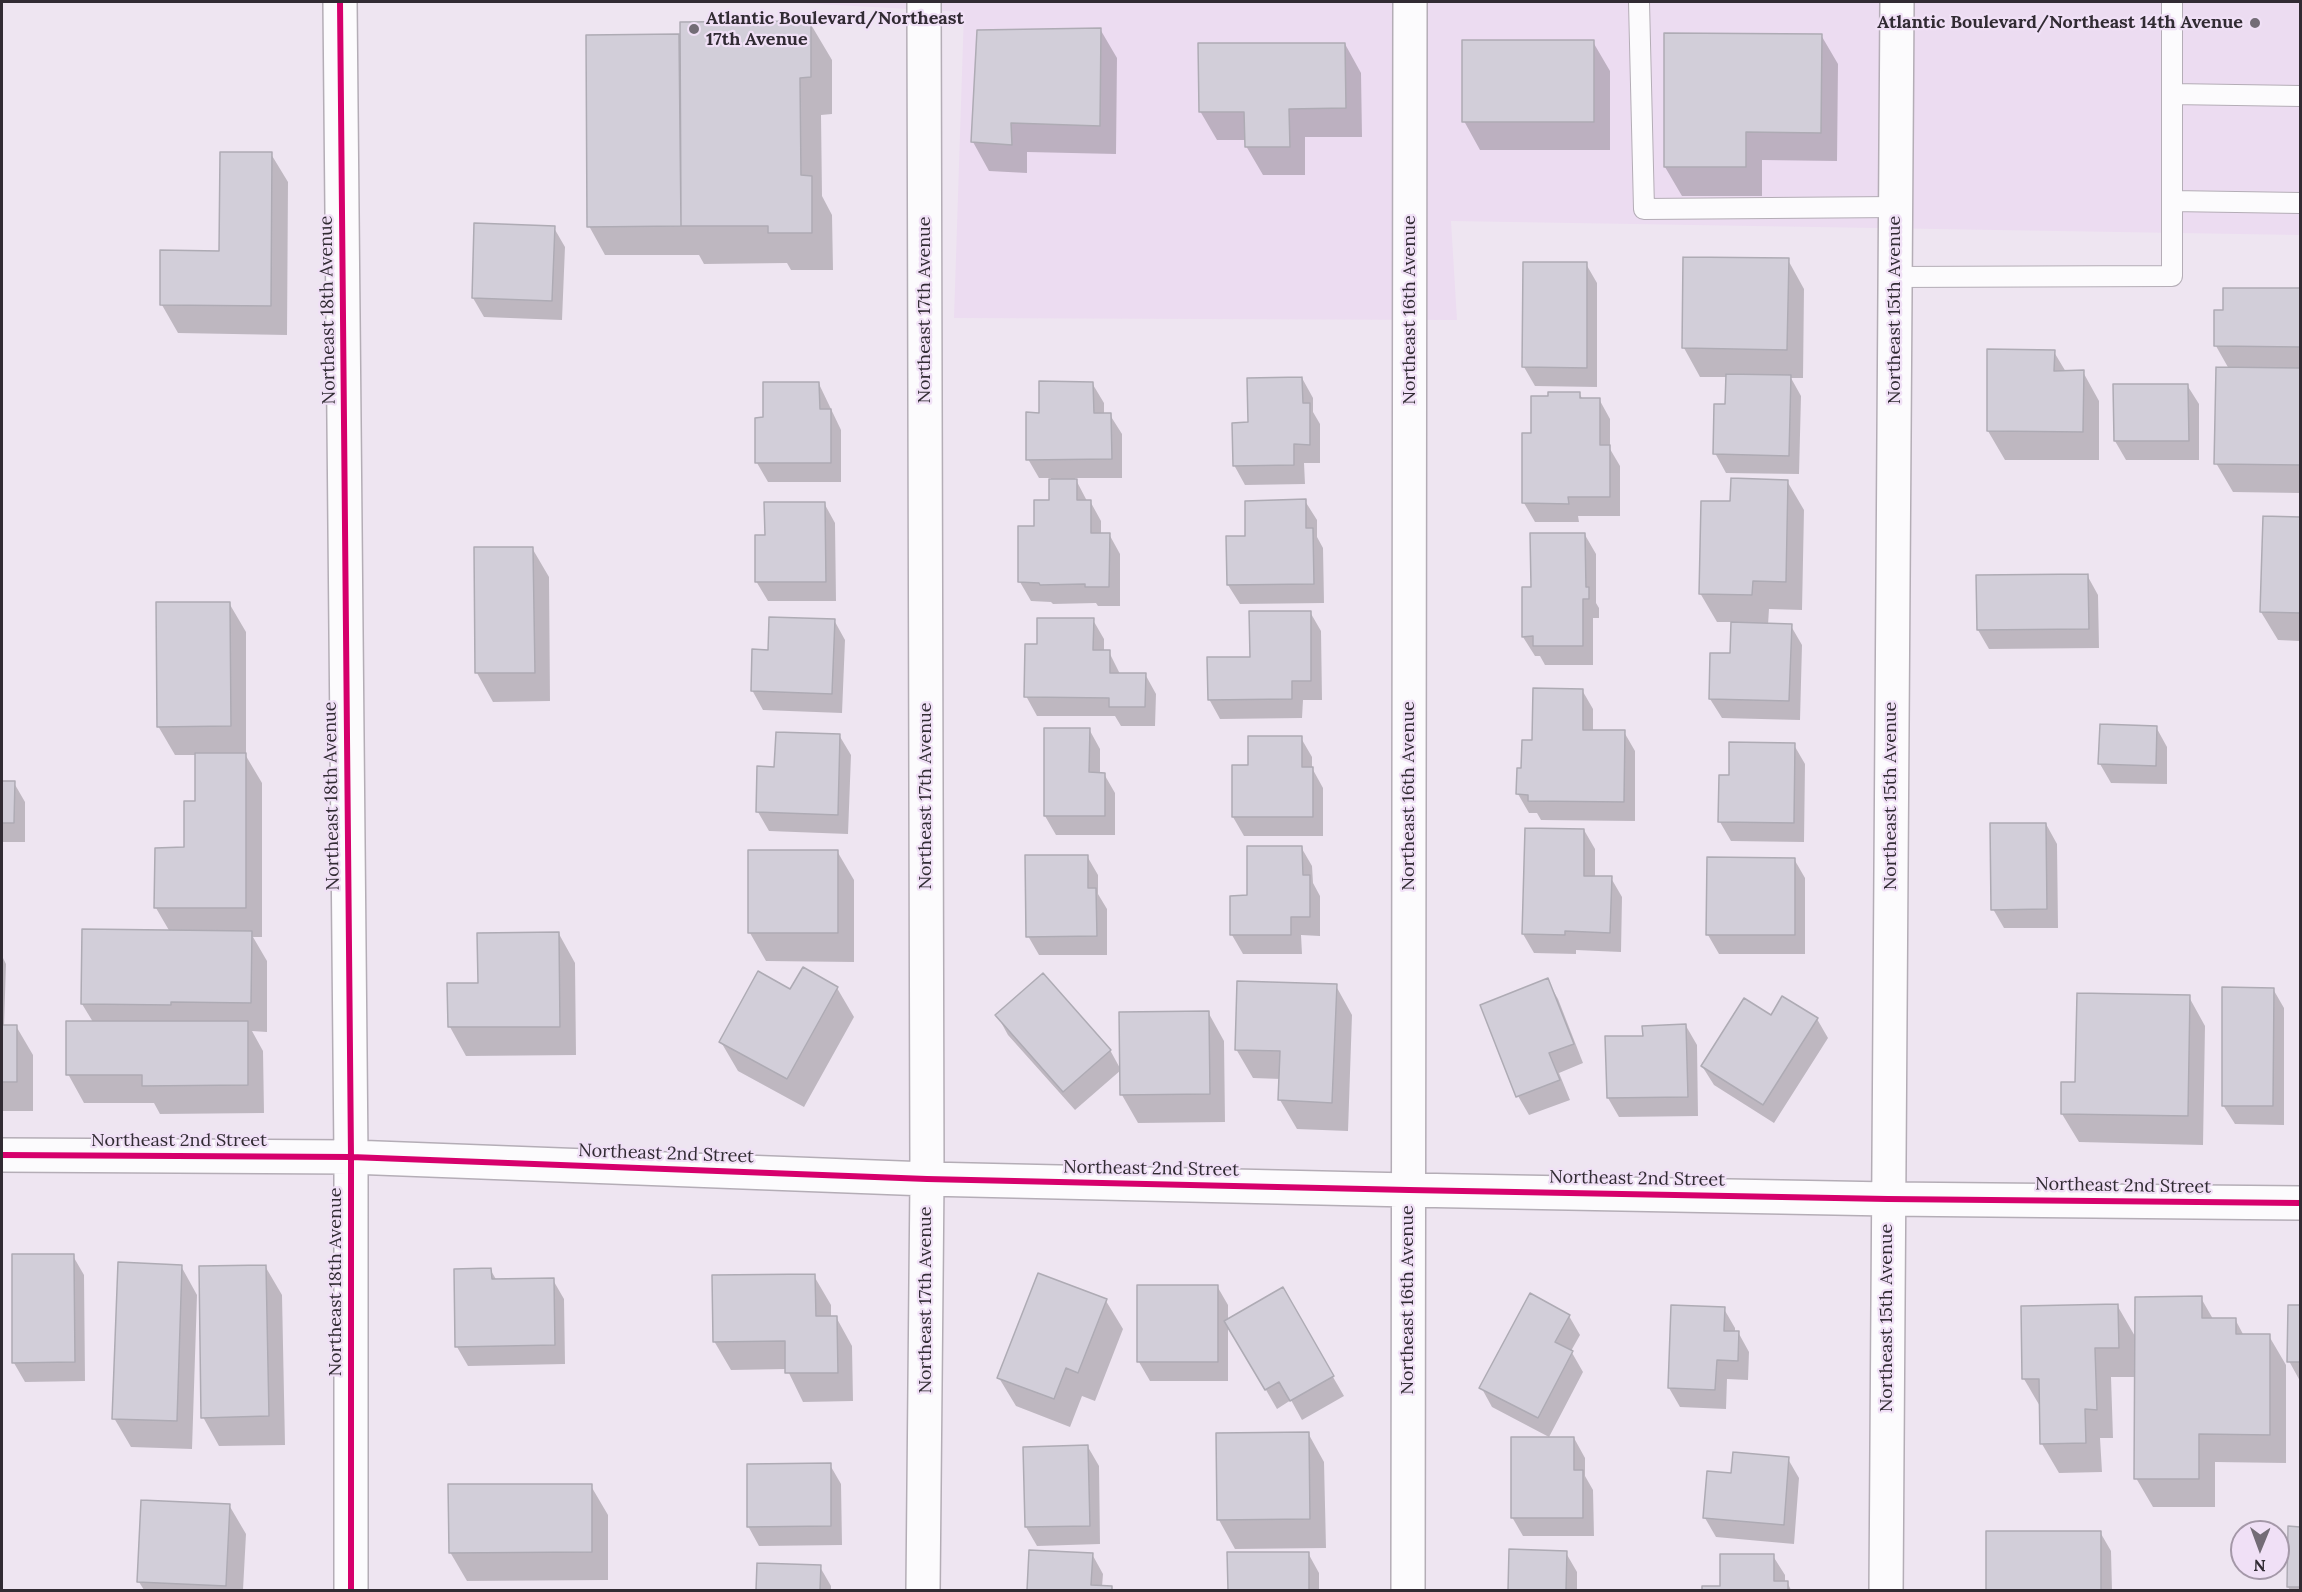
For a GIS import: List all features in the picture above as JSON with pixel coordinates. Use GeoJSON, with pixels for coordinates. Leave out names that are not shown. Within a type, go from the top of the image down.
{"type":"FeatureCollection","features":[{"type":"Feature","properties":{"kind":"street","name":"Northeast 18th Avenue"},"geometry":{"type":"LineString","coordinates":[[340,2],[351,1157],[351,1590]]}},
{"type":"Feature","properties":{"kind":"street","name":"Northeast 17th Avenue"},"geometry":{"type":"LineString","coordinates":[[923,1590],[927,1179],[924,2]]}},
{"type":"Feature","properties":{"kind":"street","name":"Northeast 16th Avenue"},"geometry":{"type":"LineString","coordinates":[[1408,1590],[1410,2]]}},
{"type":"Feature","properties":{"kind":"street","name":"Northeast 15th Avenue"},"geometry":{"type":"LineString","coordinates":[[1886,1590],[1897,2]]}},
{"type":"Feature","properties":{"kind":"street","name":"Northeast 2nd Street"},"geometry":{"type":"LineString","coordinates":[[2,1155],[351,1157],[927,1179],[1409,1190],[1888,1199],[2301,1203]]}},
{"type":"Feature","properties":{"kind":"lane"},"geometry":{"type":"LineString","coordinates":[[1639,2],[1644,209],[1895,207]]}},
{"type":"Feature","properties":{"kind":"lane"},"geometry":{"type":"LineString","coordinates":[[1895,277],[2172,276],[2172,2]]}},
{"type":"Feature","properties":{"kind":"lane"},"geometry":{"type":"LineString","coordinates":[[2172,94],[2301,96]]}},
{"type":"Feature","properties":{"kind":"lane"},"geometry":{"type":"LineString","coordinates":[[2172,201],[2301,203]]}},
{"type":"Feature","properties":{"kind":"shaded area"},"geometry":{"type":"Polygon","coordinates":[[[782,2],[2300,2],[2300,235],[1451,221],[1457,320],[954,318],[964,12],[782,2]]]}},
{"type":"Feature","properties":{"kind":"building"},"geometry":{"type":"Polygon","coordinates":[[[811,21],[811,77],[800,78],[801,175],[812,176],[812,233],[768,233],[768,226],[681,226],[680,22],[811,21]]]}},
{"type":"Feature","properties":{"kind":"building"},"geometry":{"type":"Polygon","coordinates":[[[1101,28],[1100,126],[1011,123],[1012,145],[971,142],[977,30],[1101,28]]]}},
{"type":"Feature","properties":{"kind":"building"},"geometry":{"type":"Polygon","coordinates":[[[1664,33],[1822,34],[1821,133],[1746,132],[1746,167],[1664,167],[1664,33]]]}},
{"type":"Feature","properties":{"kind":"building"},"geometry":{"type":"Polygon","coordinates":[[[679,34],[681,226],[587,227],[586,35],[679,34]]]}},
{"type":"Feature","properties":{"kind":"building"},"geometry":{"type":"Polygon","coordinates":[[[1462,40],[1594,40],[1594,122],[1462,122],[1462,40]]]}},
{"type":"Feature","properties":{"kind":"building"},"geometry":{"type":"Polygon","coordinates":[[[1198,43],[1345,43],[1346,108],[1289,109],[1290,147],[1245,147],[1244,112],[1199,112],[1198,43]]]}},
{"type":"Feature","properties":{"kind":"building"},"geometry":{"type":"Polygon","coordinates":[[[220,152],[272,152],[271,306],[160,305],[160,250],[219,251],[220,152]]]}},
{"type":"Feature","properties":{"kind":"building"},"geometry":{"type":"Polygon","coordinates":[[[474,223],[555,226],[552,301],[472,298],[474,223]]]}},
{"type":"Feature","properties":{"kind":"building"},"geometry":{"type":"Polygon","coordinates":[[[1683,257],[1789,258],[1787,350],[1682,348],[1683,257]]]}},
{"type":"Feature","properties":{"kind":"building"},"geometry":{"type":"Polygon","coordinates":[[[1523,262],[1587,262],[1587,368],[1522,367],[1523,262]]]}},
{"type":"Feature","properties":{"kind":"building"},"geometry":{"type":"Polygon","coordinates":[[[2223,288],[2300,288],[2300,347],[2214,346],[2214,310],[2223,310],[2223,288]]]}},
{"type":"Feature","properties":{"kind":"building"},"geometry":{"type":"Polygon","coordinates":[[[1987,349],[2055,350],[2054,371],[2084,370],[2083,432],[1987,431],[1987,349]]]}},
{"type":"Feature","properties":{"kind":"building"},"geometry":{"type":"Polygon","coordinates":[[[2216,367],[2300,368],[2300,465],[2214,464],[2216,367]]]}},
{"type":"Feature","properties":{"kind":"building"},"geometry":{"type":"Polygon","coordinates":[[[1726,374],[1791,375],[1789,456],[1713,454],[1714,404],[1725,404],[1726,374]]]}},
{"type":"Feature","properties":{"kind":"building"},"geometry":{"type":"Polygon","coordinates":[[[1302,377],[1303,403],[1310,403],[1310,445],[1294,444],[1294,465],[1233,466],[1232,423],[1248,422],[1247,378],[1302,377]]]}},
{"type":"Feature","properties":{"kind":"building"},"geometry":{"type":"Polygon","coordinates":[[[1039,381],[1093,382],[1094,413],[1111,413],[1112,459],[1026,460],[1026,412],[1039,413],[1039,381]]]}},
{"type":"Feature","properties":{"kind":"building"},"geometry":{"type":"Polygon","coordinates":[[[763,382],[819,382],[820,409],[831,409],[831,463],[755,463],[755,418],[763,417],[763,382]]]}},
{"type":"Feature","properties":{"kind":"building"},"geometry":{"type":"Polygon","coordinates":[[[2113,384],[2188,384],[2189,441],[2114,441],[2113,384]]]}},
{"type":"Feature","properties":{"kind":"building"},"geometry":{"type":"Polygon","coordinates":[[[1548,392],[1580,392],[1580,398],[1600,398],[1600,445],[1610,445],[1610,497],[1568,497],[1569,504],[1522,503],[1522,433],[1531,433],[1531,396],[1548,396],[1548,392]]]}},
{"type":"Feature","properties":{"kind":"building"},"geometry":{"type":"Polygon","coordinates":[[[1731,478],[1788,480],[1786,582],[1753,581],[1752,595],[1699,594],[1701,501],[1730,501],[1731,478]]]}},
{"type":"Feature","properties":{"kind":"building"},"geometry":{"type":"Polygon","coordinates":[[[1049,479],[1077,479],[1077,500],[1091,500],[1091,533],[1110,533],[1109,587],[1018,582],[1018,526],[1034,526],[1034,500],[1049,500],[1049,479]]]}},
{"type":"Feature","properties":{"kind":"building"},"geometry":{"type":"Polygon","coordinates":[[[1306,499],[1306,528],[1313,528],[1314,584],[1227,585],[1226,536],[1245,536],[1245,501],[1306,499]]]}},
{"type":"Feature","properties":{"kind":"building"},"geometry":{"type":"Polygon","coordinates":[[[764,502],[825,502],[826,582],[755,582],[755,535],[765,535],[764,502]]]}},
{"type":"Feature","properties":{"kind":"building"},"geometry":{"type":"Polygon","coordinates":[[[2263,516],[2300,517],[2300,613],[2260,612],[2263,516]]]}},
{"type":"Feature","properties":{"kind":"building"},"geometry":{"type":"Polygon","coordinates":[[[1530,533],[1585,533],[1586,587],[1589,587],[1589,599],[1583,599],[1583,646],[1533,646],[1533,636],[1522,637],[1522,587],[1531,587],[1530,533]]]}},
{"type":"Feature","properties":{"kind":"building"},"geometry":{"type":"Polygon","coordinates":[[[474,547],[533,547],[535,673],[475,673],[474,547]]]}},
{"type":"Feature","properties":{"kind":"building"},"geometry":{"type":"Polygon","coordinates":[[[2088,574],[2089,629],[1977,630],[1976,575],[2088,574]]]}},
{"type":"Feature","properties":{"kind":"building"},"geometry":{"type":"Polygon","coordinates":[[[156,602],[230,602],[231,726],[157,727],[156,602]]]}},
{"type":"Feature","properties":{"kind":"building"},"geometry":{"type":"Polygon","coordinates":[[[1249,611],[1311,611],[1311,681],[1292,681],[1292,699],[1208,700],[1207,657],[1250,657],[1249,611]]]}},
{"type":"Feature","properties":{"kind":"building"},"geometry":{"type":"Polygon","coordinates":[[[769,617],[835,619],[832,694],[751,691],[752,649],[768,650],[769,617]]]}},
{"type":"Feature","properties":{"kind":"building"},"geometry":{"type":"Polygon","coordinates":[[[1037,618],[1094,618],[1093,650],[1110,650],[1110,673],[1146,673],[1145,707],[1109,707],[1109,698],[1024,697],[1025,644],[1037,644],[1037,618]]]}},
{"type":"Feature","properties":{"kind":"building"},"geometry":{"type":"Polygon","coordinates":[[[1731,622],[1792,624],[1789,701],[1709,699],[1710,653],[1730,653],[1731,622]]]}},
{"type":"Feature","properties":{"kind":"building"},"geometry":{"type":"Polygon","coordinates":[[[1533,688],[1583,689],[1583,730],[1625,730],[1624,802],[1528,801],[1528,795],[1516,794],[1517,768],[1521,768],[1522,740],[1532,740],[1533,688]]]}},
{"type":"Feature","properties":{"kind":"building"},"geometry":{"type":"Polygon","coordinates":[[[2100,724],[2157,726],[2156,766],[2098,764],[2100,724]]]}},
{"type":"Feature","properties":{"kind":"building"},"geometry":{"type":"Polygon","coordinates":[[[1044,728],[1090,728],[1089,772],[1105,773],[1105,816],[1044,816],[1044,728]]]}},
{"type":"Feature","properties":{"kind":"building"},"geometry":{"type":"Polygon","coordinates":[[[776,732],[840,734],[838,815],[756,812],[757,766],[774,767],[776,732]]]}},
{"type":"Feature","properties":{"kind":"building"},"geometry":{"type":"Polygon","coordinates":[[[1248,736],[1302,736],[1302,767],[1313,767],[1313,817],[1232,817],[1232,765],[1248,765],[1248,736]]]}},
{"type":"Feature","properties":{"kind":"building"},"geometry":{"type":"Polygon","coordinates":[[[1729,742],[1795,743],[1794,823],[1718,822],[1719,775],[1729,775],[1729,742]]]}},
{"type":"Feature","properties":{"kind":"building"},"geometry":{"type":"Polygon","coordinates":[[[195,753],[246,753],[246,908],[154,908],[155,848],[184,847],[184,801],[195,801],[195,753]]]}},
{"type":"Feature","properties":{"kind":"building"},"geometry":{"type":"Polygon","coordinates":[[[2,781],[15,781],[14,823],[2,823],[2,781]]]}},
{"type":"Feature","properties":{"kind":"building"},"geometry":{"type":"Polygon","coordinates":[[[1990,823],[2046,823],[2047,909],[1991,910],[1990,823]]]}},
{"type":"Feature","properties":{"kind":"building"},"geometry":{"type":"Polygon","coordinates":[[[1525,828],[1584,829],[1584,876],[1612,876],[1610,933],[1565,931],[1565,935],[1522,934],[1525,828]]]}},
{"type":"Feature","properties":{"kind":"building"},"geometry":{"type":"Polygon","coordinates":[[[1247,846],[1302,846],[1303,875],[1310,875],[1310,917],[1291,917],[1291,935],[1230,935],[1230,896],[1247,895],[1247,846]]]}},
{"type":"Feature","properties":{"kind":"building"},"geometry":{"type":"Polygon","coordinates":[[[748,850],[838,850],[838,933],[748,933],[748,850]]]}},
{"type":"Feature","properties":{"kind":"building"},"geometry":{"type":"Polygon","coordinates":[[[1025,855],[1088,855],[1088,888],[1096,888],[1097,936],[1026,937],[1025,855]]]}},
{"type":"Feature","properties":{"kind":"building"},"geometry":{"type":"Polygon","coordinates":[[[1707,857],[1795,858],[1795,935],[1706,935],[1707,857]]]}},
{"type":"Feature","properties":{"kind":"building"},"geometry":{"type":"Polygon","coordinates":[[[82,929],[252,931],[251,1003],[81,1004],[82,929]]]}},
{"type":"Feature","properties":{"kind":"building"},"geometry":{"type":"Polygon","coordinates":[[[559,932],[560,1027],[448,1027],[447,983],[478,983],[477,933],[559,932]]]}},
{"type":"Feature","properties":{"kind":"building"},"geometry":{"type":"Polygon","coordinates":[[[803,967],[838,987],[787,1079],[719,1042],[758,971],[790,989],[803,967]]]}},
{"type":"Feature","properties":{"kind":"building"},"geometry":{"type":"Polygon","coordinates":[[[1043,973],[1111,1050],[1063,1092],[995,1015],[1043,973]]]}},
{"type":"Feature","properties":{"kind":"building"},"geometry":{"type":"Polygon","coordinates":[[[1548,978],[1574,1044],[1549,1053],[1560,1080],[1516,1097],[1480,1005],[1548,978]]]}},
{"type":"Feature","properties":{"kind":"building"},"geometry":{"type":"Polygon","coordinates":[[[1237,981],[1337,984],[1332,1103],[1278,1100],[1280,1051],[1235,1050],[1237,981]]]}},
{"type":"Feature","properties":{"kind":"building"},"geometry":{"type":"Polygon","coordinates":[[[2222,987],[2274,988],[2273,1106],[2222,1106],[2222,987]]]}},
{"type":"Feature","properties":{"kind":"building"},"geometry":{"type":"Polygon","coordinates":[[[2077,993],[2190,995],[2188,1116],[2061,1114],[2061,1082],[2075,1082],[2077,993]]]}},
{"type":"Feature","properties":{"kind":"building"},"geometry":{"type":"Polygon","coordinates":[[[1782,996],[1818,1018],[1763,1105],[1701,1066],[1744,998],[1771,1015],[1782,996]]]}},
{"type":"Feature","properties":{"kind":"building"},"geometry":{"type":"Polygon","coordinates":[[[1209,1011],[1210,1094],[1120,1095],[1119,1012],[1209,1011]]]}},
{"type":"Feature","properties":{"kind":"building"},"geometry":{"type":"Polygon","coordinates":[[[66,1021],[248,1021],[248,1085],[142,1086],[142,1075],[66,1075],[66,1021]]]}},
{"type":"Feature","properties":{"kind":"building"},"geometry":{"type":"Polygon","coordinates":[[[1686,1024],[1688,1097],[1607,1098],[1605,1036],[1643,1036],[1642,1026],[1686,1024]]]}},
{"type":"Feature","properties":{"kind":"building"},"geometry":{"type":"Polygon","coordinates":[[[2,1025],[17,1025],[17,1082],[2,1082],[2,1025]]]}},
{"type":"Feature","properties":{"kind":"building"},"geometry":{"type":"Polygon","coordinates":[[[12,1254],[74,1254],[75,1362],[12,1363],[12,1254]]]}},
{"type":"Feature","properties":{"kind":"building"},"geometry":{"type":"Polygon","coordinates":[[[118,1262],[182,1265],[177,1421],[112,1419],[118,1262]]]}},
{"type":"Feature","properties":{"kind":"building"},"geometry":{"type":"Polygon","coordinates":[[[266,1265],[269,1416],[201,1418],[199,1266],[266,1265]]]}},
{"type":"Feature","properties":{"kind":"building"},"geometry":{"type":"Polygon","coordinates":[[[491,1268],[492,1279],[554,1278],[555,1345],[455,1347],[454,1269],[491,1268]]]}},
{"type":"Feature","properties":{"kind":"building"},"geometry":{"type":"Polygon","coordinates":[[[1038,1273],[1107,1299],[1078,1373],[1066,1368],[1054,1399],[997,1378],[1038,1273]]]}},
{"type":"Feature","properties":{"kind":"building"},"geometry":{"type":"Polygon","coordinates":[[[815,1274],[816,1316],[837,1316],[838,1373],[785,1373],[785,1341],[713,1342],[712,1275],[815,1274]]]}},
{"type":"Feature","properties":{"kind":"building"},"geometry":{"type":"Polygon","coordinates":[[[1137,1285],[1218,1285],[1218,1362],[1137,1362],[1137,1285]]]}},
{"type":"Feature","properties":{"kind":"building"},"geometry":{"type":"Polygon","coordinates":[[[1283,1287],[1334,1376],[1290,1401],[1279,1382],[1265,1390],[1224,1321],[1283,1287]]]}},
{"type":"Feature","properties":{"kind":"building"},"geometry":{"type":"Polygon","coordinates":[[[1530,1293],[1570,1315],[1555,1342],[1573,1351],[1538,1418],[1479,1388],[1530,1293]]]}},
{"type":"Feature","properties":{"kind":"building"},"geometry":{"type":"Polygon","coordinates":[[[2202,1296],[2202,1318],[2236,1318],[2236,1334],[2270,1334],[2270,1435],[2199,1434],[2199,1479],[2134,1479],[2135,1297],[2202,1296]]]}},
{"type":"Feature","properties":{"kind":"building"},"geometry":{"type":"Polygon","coordinates":[[[2118,1304],[2119,1348],[2095,1348],[2097,1410],[2085,1409],[2086,1443],[2040,1444],[2039,1379],[2022,1379],[2021,1306],[2118,1304]]]}},
{"type":"Feature","properties":{"kind":"building"},"geometry":{"type":"Polygon","coordinates":[[[1671,1305],[1725,1307],[1724,1331],[1739,1331],[1738,1361],[1717,1360],[1715,1390],[1668,1388],[1671,1305]]]}},
{"type":"Feature","properties":{"kind":"building"},"geometry":{"type":"Polygon","coordinates":[[[2288,1305],[2300,1305],[2300,1362],[2287,1362],[2288,1305]]]}},
{"type":"Feature","properties":{"kind":"building"},"geometry":{"type":"Polygon","coordinates":[[[1309,1432],[1310,1519],[1217,1520],[1216,1433],[1309,1432]]]}},
{"type":"Feature","properties":{"kind":"building"},"geometry":{"type":"Polygon","coordinates":[[[1511,1437],[1574,1437],[1574,1470],[1583,1470],[1583,1518],[1511,1518],[1511,1437]]]}},
{"type":"Feature","properties":{"kind":"building"},"geometry":{"type":"Polygon","coordinates":[[[1088,1445],[1090,1526],[1025,1527],[1023,1447],[1088,1445]]]}},
{"type":"Feature","properties":{"kind":"building"},"geometry":{"type":"Polygon","coordinates":[[[1733,1452],[1789,1457],[1784,1525],[1703,1518],[1707,1471],[1731,1473],[1733,1452]]]}},
{"type":"Feature","properties":{"kind":"building"},"geometry":{"type":"Polygon","coordinates":[[[831,1463],[831,1526],[747,1527],[747,1464],[831,1463]]]}},
{"type":"Feature","properties":{"kind":"building"},"geometry":{"type":"Polygon","coordinates":[[[448,1484],[592,1484],[592,1552],[449,1553],[448,1484]]]}},
{"type":"Feature","properties":{"kind":"building"},"geometry":{"type":"Polygon","coordinates":[[[141,1500],[230,1504],[226,1586],[137,1582],[141,1500]]]}},
{"type":"Feature","properties":{"kind":"building"},"geometry":{"type":"Polygon","coordinates":[[[2290,1526],[2300,1527],[2300,1587],[2287,1587],[2287,1580],[2290,1580],[2290,1526]]]}},
{"type":"Feature","properties":{"kind":"building"},"geometry":{"type":"Polygon","coordinates":[[[1986,1531],[2101,1531],[2101,1590],[1986,1590],[1986,1531]]]}},
{"type":"Feature","properties":{"kind":"building"},"geometry":{"type":"Polygon","coordinates":[[[1509,1549],[1567,1551],[1566,1590],[1508,1590],[1509,1549]]]}},
{"type":"Feature","properties":{"kind":"building"},"geometry":{"type":"Polygon","coordinates":[[[1029,1550],[1093,1553],[1091,1585],[1112,1586],[1112,1590],[1027,1590],[1029,1550]]]}},
{"type":"Feature","properties":{"kind":"building"},"geometry":{"type":"Polygon","coordinates":[[[1227,1552],[1309,1552],[1309,1590],[1228,1590],[1227,1552]]]}},
{"type":"Feature","properties":{"kind":"building"},"geometry":{"type":"Polygon","coordinates":[[[1720,1554],[1774,1554],[1774,1581],[1788,1581],[1788,1590],[1702,1590],[1702,1586],[1720,1586],[1720,1554]]]}},
{"type":"Feature","properties":{"kind":"building"},"geometry":{"type":"Polygon","coordinates":[[[757,1563],[821,1565],[820,1590],[756,1590],[757,1563]]]}},
{"type":"Feature","properties":{"kind":"cycle path"},"geometry":{"type":"LineString","coordinates":[[340,2],[351,1157],[351,1590]]}},
{"type":"Feature","properties":{"kind":"cycle path"},"geometry":{"type":"LineString","coordinates":[[2,1155],[351,1157],[927,1179],[1409,1190],[1888,1199],[2300,1203]]}},
{"type":"Feature","properties":{"kind":"place","name":"Atlantic Boulevard/Northeast 14th Avenue"},"geometry":{"type":"Point","coordinates":[2255,23]}},
{"type":"Feature","properties":{"kind":"place","name":"Atlantic Boulevard/Northeast 17th Avenue"},"geometry":{"type":"Point","coordinates":[694,29]}}]}
